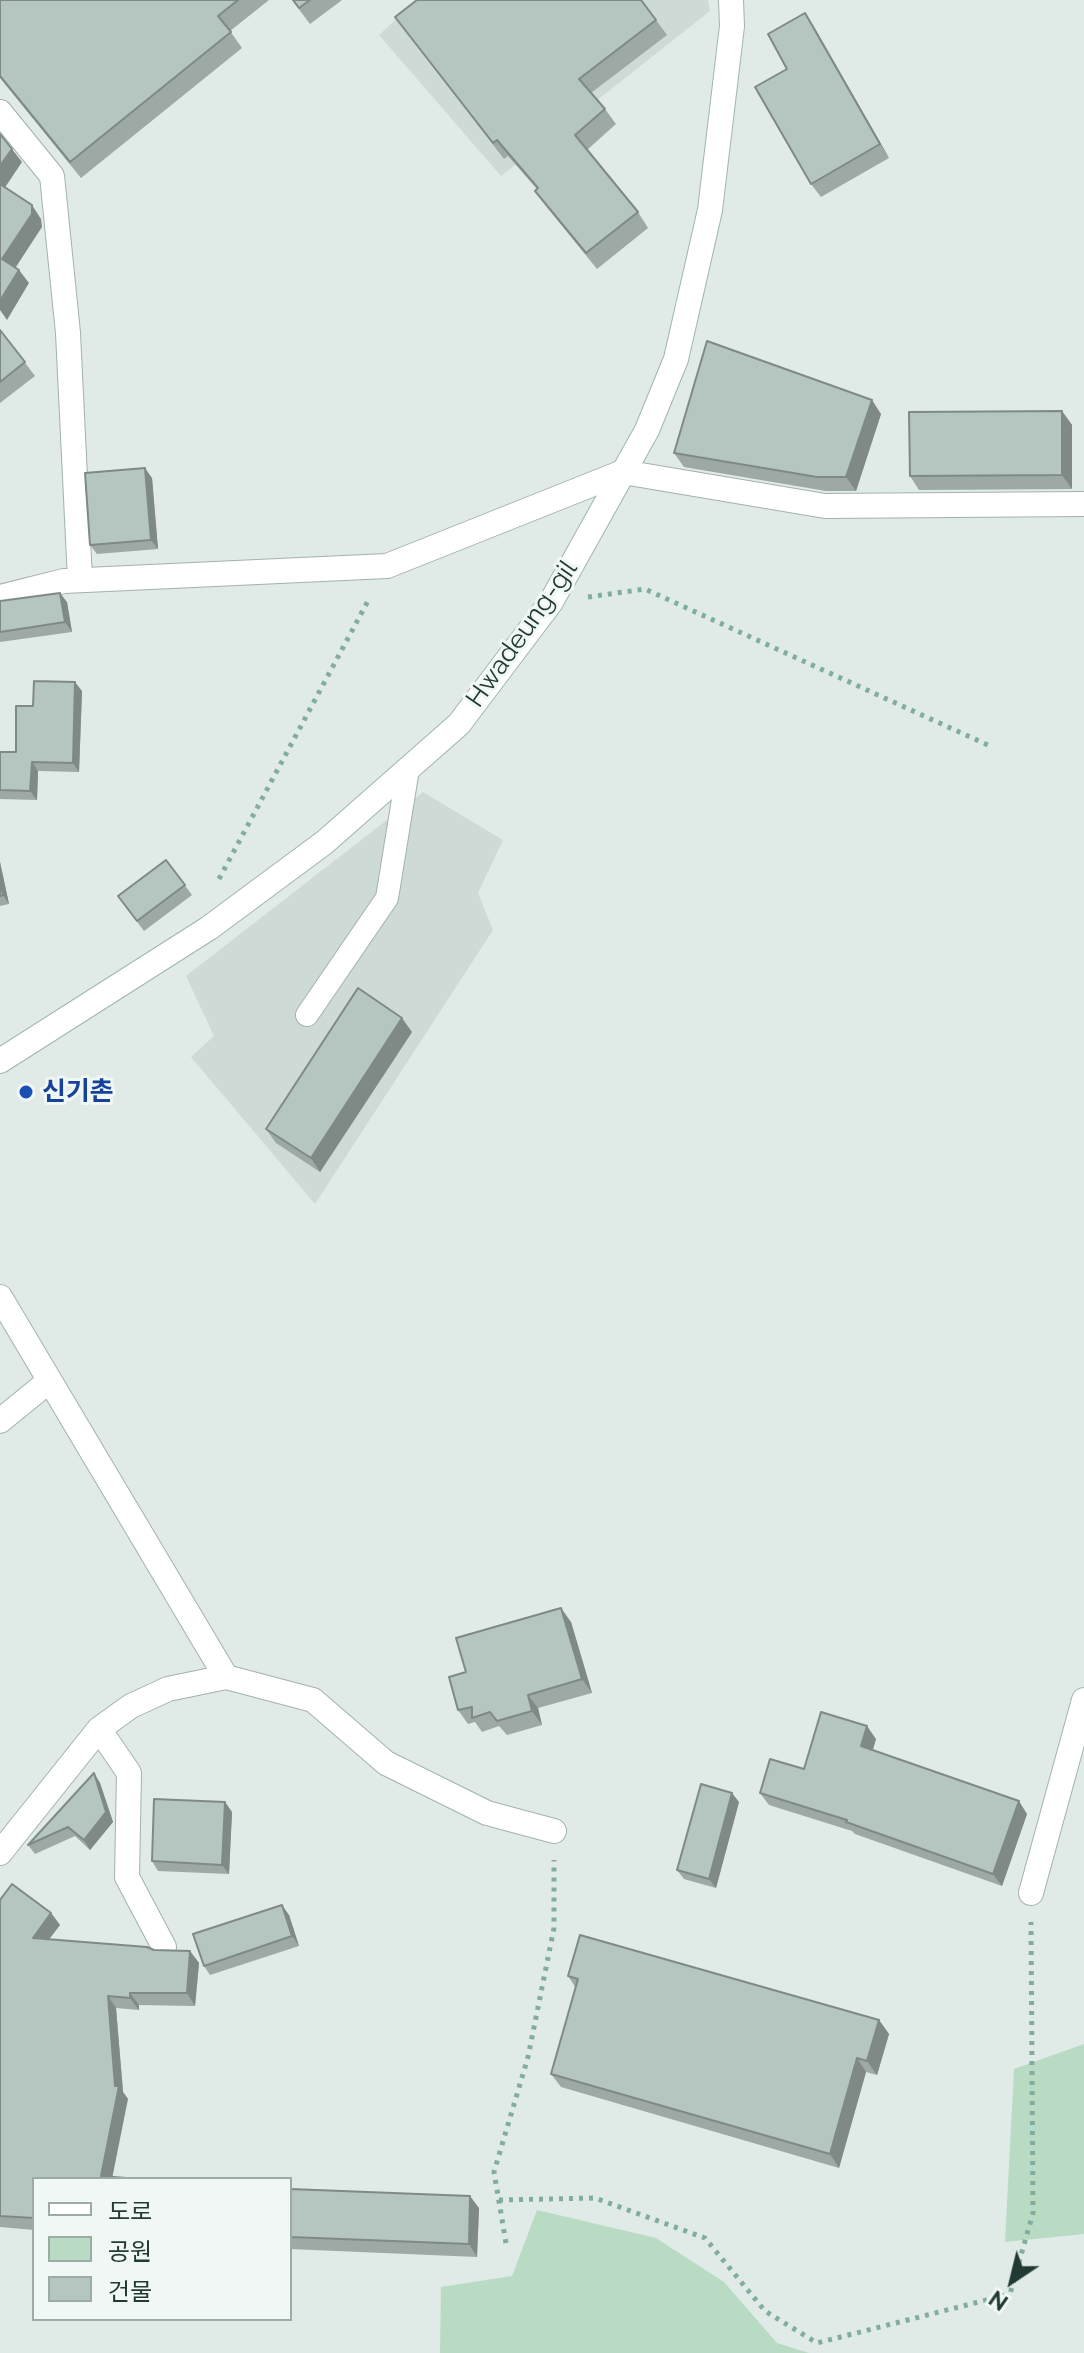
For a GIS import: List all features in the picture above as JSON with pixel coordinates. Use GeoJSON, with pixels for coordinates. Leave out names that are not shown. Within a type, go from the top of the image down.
{"type":"FeatureCollection","features":[{"type":"Feature","properties":{"kind":"street","name":"Hwadeung-gil"},"geometry":{"type":"LineString","coordinates":[[0,1061],[209,928],[325,842],[459,724],[551,602],[647,430],[676,359],[710,210],[732,26],[731,0]]}},
{"type":"Feature","properties":{"kind":"street"},"geometry":{"type":"LineString","coordinates":[[0,112],[52,176],[68,333],[80,580]]}},
{"type":"Feature","properties":{"kind":"street"},"geometry":{"type":"LineString","coordinates":[[0,597],[64,581],[387,566],[623,472],[825,506],[1084,504]]}},
{"type":"Feature","properties":{"kind":"street"},"geometry":{"type":"LineString","coordinates":[[0,1297],[226,1677]]}},
{"type":"Feature","properties":{"kind":"street"},"geometry":{"type":"LineString","coordinates":[[0,1421],[49,1381]]}},
{"type":"Feature","properties":{"kind":"street"},"geometry":{"type":"LineString","coordinates":[[0,1853],[99,1729],[131,1706],[168,1689],[226,1677],[313,1700],[386,1763],[487,1813],[554,1831]]}},
{"type":"Feature","properties":{"kind":"street"},"geometry":{"type":"LineString","coordinates":[[1031,1893],[1084,1700]]}},
{"type":"Feature","properties":{"kind":"street"},"geometry":{"type":"LineString","coordinates":[[99,1729],[129,1773],[127,1877],[164,1947]]}},
{"type":"Feature","properties":{"kind":"lane"},"geometry":{"type":"LineString","coordinates":[[307,1015],[387,898],[408,769]]}},
{"type":"Feature","properties":{"kind":"path"},"geometry":{"type":"LineString","coordinates":[[216,886],[387,566]]}},
{"type":"Feature","properties":{"kind":"path"},"geometry":{"type":"LineString","coordinates":[[551,602],[645,589],[990,746]]}},
{"type":"Feature","properties":{"kind":"path"},"geometry":{"type":"LineString","coordinates":[[506,2243],[494,2172],[528,2057],[554,1928],[554,1831]]}},
{"type":"Feature","properties":{"kind":"path"},"geometry":{"type":"LineString","coordinates":[[499,2200],[595,2198],[705,2238],[765,2311],[817,2343],[1010,2294],[1033,2213],[1031,1893]]}},
{"type":"Feature","properties":{"kind":"shaded area"},"geometry":{"type":"Polygon","coordinates":[[[417,0],[708,0],[710,11],[501,176],[379,35],[417,0]]]}},
{"type":"Feature","properties":{"kind":"shaded area"},"geometry":{"type":"Polygon","coordinates":[[[423,792],[503,840],[478,893],[493,930],[315,1204],[191,1057],[214,1036],[186,976],[423,792]]]}},
{"type":"Feature","properties":{"kind":"green space"},"geometry":{"type":"Polygon","coordinates":[[[1084,2044],[1084,2234],[1005,2242],[1014,2069],[1084,2044]]]}},
{"type":"Feature","properties":{"kind":"green space"},"geometry":{"type":"Polygon","coordinates":[[[537,2210],[656,2238],[724,2282],[777,2343],[809,2353],[440,2353],[441,2287],[512,2276],[537,2210]]]}},
{"type":"Feature","properties":{"kind":"building"},"geometry":{"type":"Polygon","coordinates":[[[0,0],[238,0],[218,16],[231,32],[70,162],[0,76],[0,0]]]}},
{"type":"Feature","properties":{"kind":"building"},"geometry":{"type":"Polygon","coordinates":[[[293,0],[310,0],[299,8],[293,0]]]}},
{"type":"Feature","properties":{"kind":"building"},"geometry":{"type":"Polygon","coordinates":[[[417,0],[641,0],[656,20],[579,79],[605,109],[575,135],[638,212],[586,253],[535,191],[538,188],[497,140],[493,143],[395,17],[417,0]]]}},
{"type":"Feature","properties":{"kind":"building"},"geometry":{"type":"Polygon","coordinates":[[[805,13],[880,144],[811,184],[755,87],[787,69],[768,34],[805,13]]]}},
{"type":"Feature","properties":{"kind":"building"},"geometry":{"type":"Polygon","coordinates":[[[0,134],[12,149],[0,166],[0,134]]]}},
{"type":"Feature","properties":{"kind":"building"},"geometry":{"type":"Polygon","coordinates":[[[0,184],[32,205],[32,214],[2,259],[19,270],[0,301],[0,184]]]}},
{"type":"Feature","properties":{"kind":"building"},"geometry":{"type":"Polygon","coordinates":[[[0,330],[25,362],[0,382],[0,330]]]}},
{"type":"Feature","properties":{"kind":"building"},"geometry":{"type":"Polygon","coordinates":[[[707,341],[872,400],[846,477],[817,477],[674,453],[707,341]]]}},
{"type":"Feature","properties":{"kind":"building"},"geometry":{"type":"Polygon","coordinates":[[[1062,411],[1062,475],[910,476],[909,412],[1062,411]]]}},
{"type":"Feature","properties":{"kind":"building"},"geometry":{"type":"Polygon","coordinates":[[[145,468],[151,540],[90,545],[85,473],[145,468]]]}},
{"type":"Feature","properties":{"kind":"building"},"geometry":{"type":"Polygon","coordinates":[[[60,593],[65,622],[0,632],[0,601],[60,593]]]}},
{"type":"Feature","properties":{"kind":"building"},"geometry":{"type":"Polygon","coordinates":[[[34,681],[75,682],[73,763],[32,762],[30,791],[0,790],[0,752],[16,752],[16,706],[33,706],[34,681]]]}},
{"type":"Feature","properties":{"kind":"building"},"geometry":{"type":"Polygon","coordinates":[[[166,860],[185,885],[137,921],[118,896],[166,860]]]}},
{"type":"Feature","properties":{"kind":"building"},"geometry":{"type":"Polygon","coordinates":[[[358,988],[402,1018],[311,1158],[266,1129],[358,988]]]}},
{"type":"Feature","properties":{"kind":"building"},"geometry":{"type":"Polygon","coordinates":[[[561,1608],[582,1679],[528,1695],[532,1711],[497,1721],[490,1712],[472,1718],[472,1707],[458,1710],[449,1677],[466,1672],[456,1638],[561,1608]]]}},
{"type":"Feature","properties":{"kind":"building"},"geometry":{"type":"Polygon","coordinates":[[[821,1712],[867,1726],[861,1746],[1019,1801],[993,1874],[847,1820],[760,1793],[770,1759],[804,1769],[821,1712]]]}},
{"type":"Feature","properties":{"kind":"building"},"geometry":{"type":"Polygon","coordinates":[[[94,1773],[106,1812],[84,1840],[68,1827],[28,1845],[94,1773]]]}},
{"type":"Feature","properties":{"kind":"building"},"geometry":{"type":"Polygon","coordinates":[[[701,1784],[732,1793],[709,1879],[677,1870],[701,1784]]]}},
{"type":"Feature","properties":{"kind":"building"},"geometry":{"type":"Polygon","coordinates":[[[154,1799],[225,1802],[222,1865],[152,1861],[154,1799]]]}},
{"type":"Feature","properties":{"kind":"building"},"geometry":{"type":"Polygon","coordinates":[[[12,1884],[51,1913],[33,1938],[190,1951],[187,1993],[130,1993],[130,1998],[108,1996],[115,2086],[119,2086],[101,2176],[114,2177],[32,2177],[32,2218],[0,2216],[0,1900],[12,1884]]]}},
{"type":"Feature","properties":{"kind":"building"},"geometry":{"type":"Polygon","coordinates":[[[282,1905],[292,1936],[204,1966],[193,1934],[282,1905]]]}},
{"type":"Feature","properties":{"kind":"building"},"geometry":{"type":"Polygon","coordinates":[[[580,1935],[879,2020],[867,2061],[857,2058],[830,2154],[551,2074],[578,1979],[568,1976],[580,1935]]]}},
{"type":"Feature","properties":{"kind":"building"},"geometry":{"type":"Polygon","coordinates":[[[292,2189],[470,2196],[469,2244],[292,2237],[292,2189]]]}},
{"type":"Feature","properties":{"kind":"place","name":"신기촌"},"geometry":{"type":"Point","coordinates":[26,1092]}}]}
